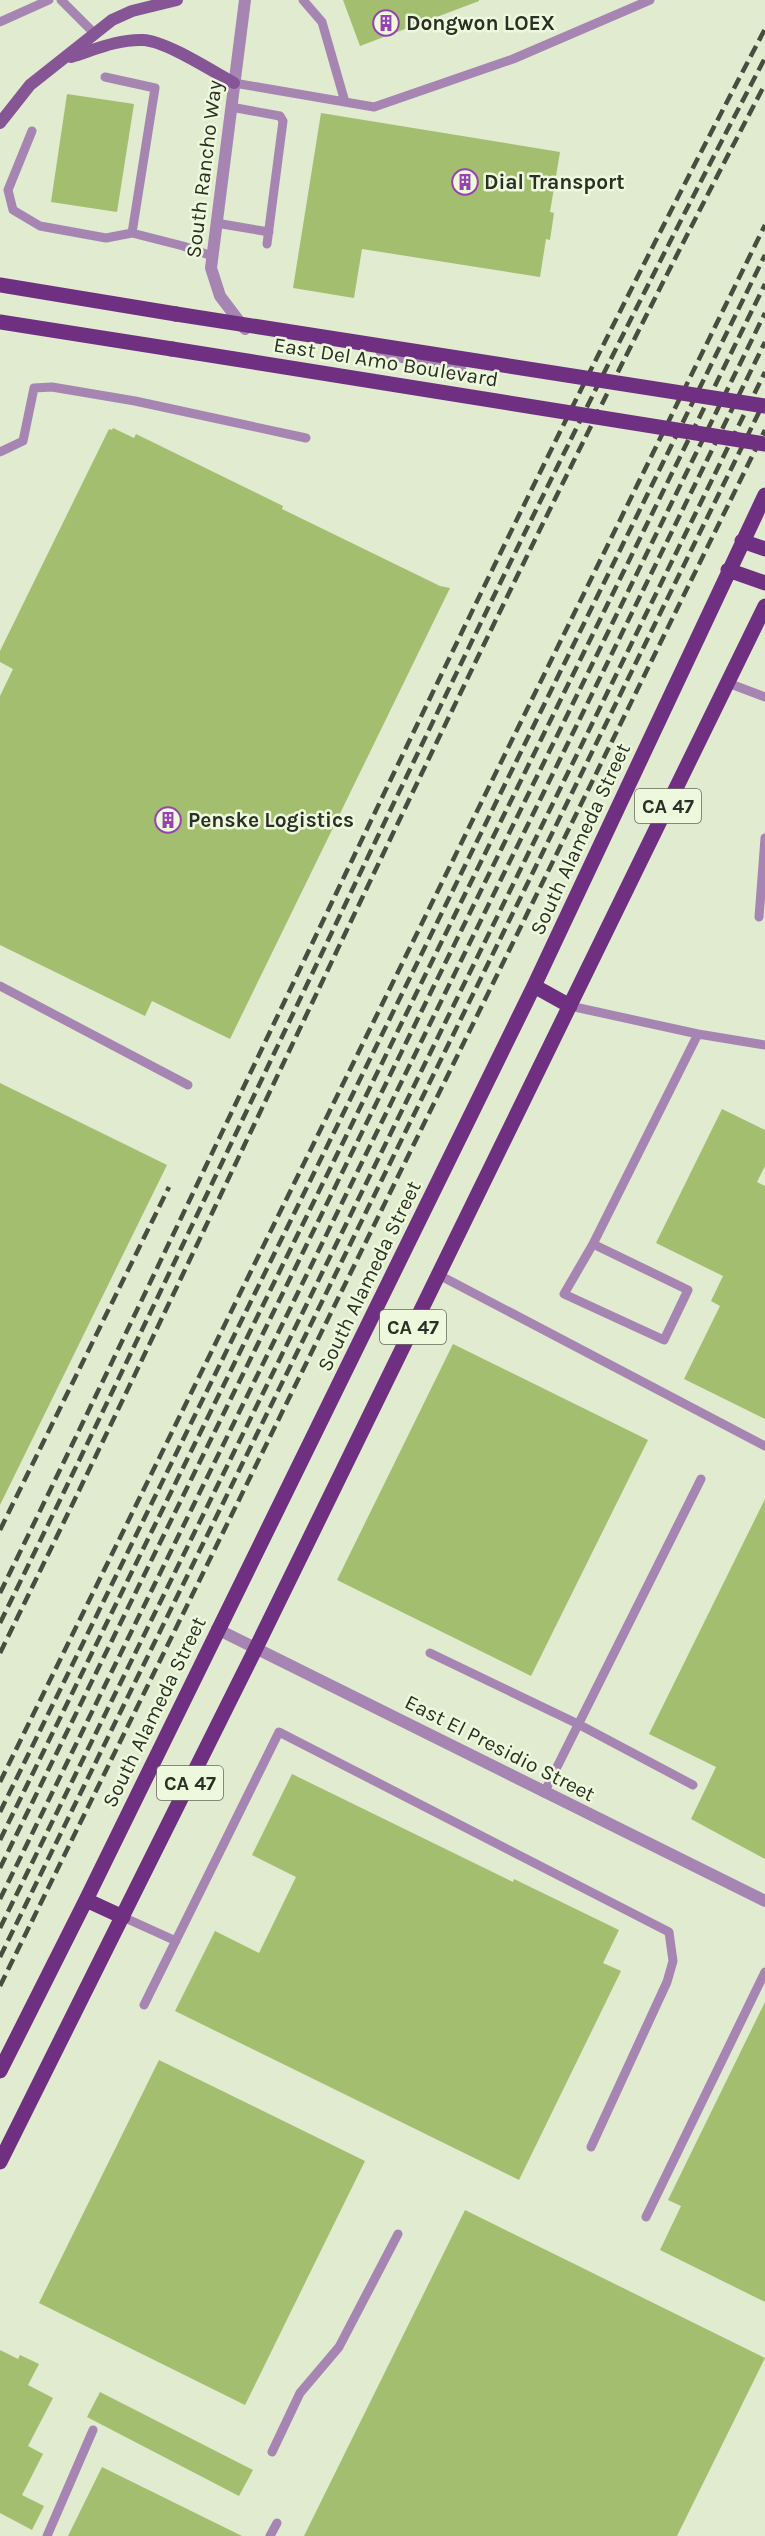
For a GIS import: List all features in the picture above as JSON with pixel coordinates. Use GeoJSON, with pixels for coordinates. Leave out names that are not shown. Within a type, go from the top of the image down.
{"type":"FeatureCollection","features":[{"type":"Feature","properties":{"kind":"main road","name":"East Del Amo Boulevard"},"geometry":{"type":"LineString","coordinates":[[0,285],[765,406]]}},
{"type":"Feature","properties":{"kind":"main road","name":"East Del Amo Boulevard"},"geometry":{"type":"LineString","coordinates":[[0,322],[765,444]]}},
{"type":"Feature","properties":{"kind":"main road","name":"South Alameda Street"},"geometry":{"type":"LineString","coordinates":[[0,2071],[534,986],[765,495]]}},
{"type":"Feature","properties":{"kind":"main road"},"geometry":{"type":"LineString","coordinates":[[742,541],[765,549]]}},
{"type":"Feature","properties":{"kind":"main road"},"geometry":{"type":"LineString","coordinates":[[729,570],[765,582]]}},
{"type":"Feature","properties":{"kind":"main road","name":"CA 47"},"geometry":{"type":"LineString","coordinates":[[0,2162],[256,1648],[765,606]]}},
{"type":"Feature","properties":{"kind":"main road"},"geometry":{"type":"LineString","coordinates":[[534,986],[570,1006]]}},
{"type":"Feature","properties":{"kind":"main road"},"geometry":{"type":"LineString","coordinates":[[86,1900],[123,1917]]}},
{"type":"Feature","properties":{"kind":"street"},"geometry":{"type":"LineString","coordinates":[[1,119],[30,85],[112,20],[132,10],[177,0]]}},
{"type":"Feature","properties":{"kind":"street","name":"South Rancho Way"},"geometry":{"type":"LineString","coordinates":[[245,0],[212,256],[211,268],[220,296],[248,332],[460,368]]}},
{"type":"Feature","properties":{"kind":"street"},"geometry":{"type":"LineString","coordinates":[[61,60],[100,46],[141,40],[156,42],[234,83]]}},
{"type":"Feature","properties":{"kind":"street","name":"East El Presidio Street"},"geometry":{"type":"LineString","coordinates":[[218,1629],[765,1901]]}},
{"type":"Feature","properties":{"kind":"lane"},"geometry":{"type":"LineString","coordinates":[[0,22],[49,0]]}},
{"type":"Feature","properties":{"kind":"lane"},"geometry":{"type":"LineString","coordinates":[[61,0],[95,34]]}},
{"type":"Feature","properties":{"kind":"lane"},"geometry":{"type":"LineString","coordinates":[[303,0],[322,22],[345,102]]}},
{"type":"Feature","properties":{"kind":"lane"},"geometry":{"type":"LineString","coordinates":[[234,83],[374,107],[513,59],[650,0]]}},
{"type":"Feature","properties":{"kind":"lane"},"geometry":{"type":"LineString","coordinates":[[105,77],[155,88],[132,233]]}},
{"type":"Feature","properties":{"kind":"lane"},"geometry":{"type":"LineString","coordinates":[[231,107],[273,114],[280,116],[283,121],[267,244]]}},
{"type":"Feature","properties":{"kind":"lane"},"geometry":{"type":"LineString","coordinates":[[32,131],[8,190],[14,210],[40,226],[106,238],[132,233],[212,256]]}},
{"type":"Feature","properties":{"kind":"lane"},"geometry":{"type":"LineString","coordinates":[[216,223],[268,232]]}},
{"type":"Feature","properties":{"kind":"lane"},"geometry":{"type":"LineString","coordinates":[[0,452],[23,441],[34,388],[52,387],[135,401],[306,438]]}},
{"type":"Feature","properties":{"kind":"lane"},"geometry":{"type":"LineString","coordinates":[[728,682],[765,697]]}},
{"type":"Feature","properties":{"kind":"lane"},"geometry":{"type":"LineString","coordinates":[[759,917],[765,838]]}},
{"type":"Feature","properties":{"kind":"lane"},"geometry":{"type":"LineString","coordinates":[[0,986],[188,1085]]}},
{"type":"Feature","properties":{"kind":"lane"},"geometry":{"type":"LineString","coordinates":[[570,1006],[698,1034],[765,1045]]}},
{"type":"Feature","properties":{"kind":"lane"},"geometry":{"type":"LineString","coordinates":[[593,1244],[688,1290],[664,1340],[564,1294],[593,1244],[698,1034]]}},
{"type":"Feature","properties":{"kind":"lane"},"geometry":{"type":"LineString","coordinates":[[439,1275],[765,1446]]}},
{"type":"Feature","properties":{"kind":"lane"},"geometry":{"type":"LineString","coordinates":[[544,1793],[701,1479]]}},
{"type":"Feature","properties":{"kind":"lane"},"geometry":{"type":"LineString","coordinates":[[430,1653],[578,1724],[693,1785]]}},
{"type":"Feature","properties":{"kind":"lane"},"geometry":{"type":"LineString","coordinates":[[144,2005],[279,1732],[669,1932],[673,1961],[667,1982],[591,2147]]}},
{"type":"Feature","properties":{"kind":"lane"},"geometry":{"type":"LineString","coordinates":[[123,1917],[176,1941]]}},
{"type":"Feature","properties":{"kind":"lane"},"geometry":{"type":"LineString","coordinates":[[646,2217],[764,1975]]}},
{"type":"Feature","properties":{"kind":"lane"},"geometry":{"type":"LineString","coordinates":[[272,2452],[300,2393],[339,2347],[398,2234]]}},
{"type":"Feature","properties":{"kind":"lane"},"geometry":{"type":"LineString","coordinates":[[46,2536],[93,2430]]}},
{"type":"Feature","properties":{"kind":"lane"},"geometry":{"type":"LineString","coordinates":[[270,2536],[277,2523]]}},
{"type":"Feature","properties":{"kind":"building","name":"Dongwon LOEX"},"geometry":{"type":"Polygon","coordinates":[[[343,0],[479,0],[479,1],[360,46],[343,0]]]}},
{"type":"Feature","properties":{"kind":"building"},"geometry":{"type":"Polygon","coordinates":[[[67,94],[134,104],[117,212],[51,202],[67,94]]]}},
{"type":"Feature","properties":{"kind":"building","name":"Dial Transport"},"geometry":{"type":"Polygon","coordinates":[[[321,113],[560,152],[550,212],[554,213],[550,240],[546,239],[540,277],[362,249],[354,298],[293,288],[321,113]]]}},
{"type":"Feature","properties":{"kind":"building","name":"Penske Logistics"},"geometry":{"type":"Polygon","coordinates":[[[113,428],[134,438],[136,434],[283,506],[282,509],[440,586],[450,588],[230,1039],[152,1001],[145,1016],[0,945],[0,696],[13,669],[0,662],[0,651],[109,429],[113,428]]]}},
{"type":"Feature","properties":{"kind":"building"},"geometry":{"type":"Polygon","coordinates":[[[0,1083],[167,1165],[0,1505],[0,1083]]]}},
{"type":"Feature","properties":{"kind":"building"},"geometry":{"type":"Polygon","coordinates":[[[722,1109],[765,1130],[765,1166],[757,1182],[765,1186],[765,1419],[684,1379],[720,1306],[711,1301],[723,1276],[656,1243],[722,1109]]]}},
{"type":"Feature","properties":{"kind":"building"},"geometry":{"type":"Polygon","coordinates":[[[453,1344],[648,1440],[531,1676],[337,1580],[453,1344]]]}},
{"type":"Feature","properties":{"kind":"building"},"geometry":{"type":"Polygon","coordinates":[[[765,1499],[765,1859],[691,1819],[716,1767],[649,1734],[765,1499]]]}},
{"type":"Feature","properties":{"kind":"building"},"geometry":{"type":"Polygon","coordinates":[[[292,1774],[513,1882],[514,1879],[619,1930],[603,1963],[621,1971],[519,2180],[175,2011],[215,1931],[259,1953],[296,1877],[252,1855],[292,1774]]]}},
{"type":"Feature","properties":{"kind":"building"},"geometry":{"type":"Polygon","coordinates":[[[765,2002],[765,2302],[660,2250],[681,2206],[668,2200],[765,2002]]]}},
{"type":"Feature","properties":{"kind":"building"},"geometry":{"type":"Polygon","coordinates":[[[159,2060],[365,2161],[245,2405],[39,2303],[159,2060]]]}},
{"type":"Feature","properties":{"kind":"building"},"geometry":{"type":"Polygon","coordinates":[[[465,2210],[765,2358],[677,2536],[304,2536],[465,2210]]]}},
{"type":"Feature","properties":{"kind":"building"},"geometry":{"type":"Polygon","coordinates":[[[0,2350],[18,2359],[20,2355],[39,2364],[28,2385],[53,2398],[28,2446],[43,2454],[22,2495],[44,2506],[32,2530],[0,2513],[0,2350]]]}},
{"type":"Feature","properties":{"kind":"building"},"geometry":{"type":"Polygon","coordinates":[[[100,2392],[253,2470],[239,2496],[87,2417],[100,2392]]]}},
{"type":"Feature","properties":{"kind":"building"},"geometry":{"type":"Polygon","coordinates":[[[102,2467],[242,2536],[68,2536],[102,2467]]]}},
{"type":"Feature","properties":{"kind":"railway"},"geometry":{"type":"LineString","coordinates":[[0,1593],[567,417],[765,29]]}},
{"type":"Feature","properties":{"kind":"railway"},"geometry":{"type":"LineString","coordinates":[[0,1623],[472,641],[665,251],[765,58]]}},
{"type":"Feature","properties":{"kind":"railway"},"geometry":{"type":"LineString","coordinates":[[0,1653],[568,473],[765,84]]}},
{"type":"Feature","properties":{"kind":"railway"},"geometry":{"type":"LineString","coordinates":[[0,1782],[765,225]]}},
{"type":"Feature","properties":{"kind":"railway"},"geometry":{"type":"LineString","coordinates":[[0,1812],[765,255]]}},
{"type":"Feature","properties":{"kind":"railway"},"geometry":{"type":"LineString","coordinates":[[0,1840],[765,284]]}},
{"type":"Feature","properties":{"kind":"railway"},"geometry":{"type":"LineString","coordinates":[[0,1868],[765,313]]}},
{"type":"Feature","properties":{"kind":"railway"},"geometry":{"type":"LineString","coordinates":[[0,1899],[765,342]]}},
{"type":"Feature","properties":{"kind":"railway"},"geometry":{"type":"LineString","coordinates":[[0,1928],[765,372]]}},
{"type":"Feature","properties":{"kind":"railway"},"geometry":{"type":"LineString","coordinates":[[0,1957],[765,400]]}},
{"type":"Feature","properties":{"kind":"railway"},"geometry":{"type":"LineString","coordinates":[[0,1986],[765,430]]}},
{"type":"Feature","properties":{"kind":"railway"},"geometry":{"type":"LineString","coordinates":[[0,1530],[169,1187]]}},
{"type":"Feature","properties":{"kind":"place","name":"Dongwon LOEX"},"geometry":{"type":"Point","coordinates":[386,23]}},
{"type":"Feature","properties":{"kind":"place","name":"Dial Transport"},"geometry":{"type":"Point","coordinates":[465,182]}},
{"type":"Feature","properties":{"kind":"place","name":"Penske Logistics"},"geometry":{"type":"Point","coordinates":[168,820]}}]}
